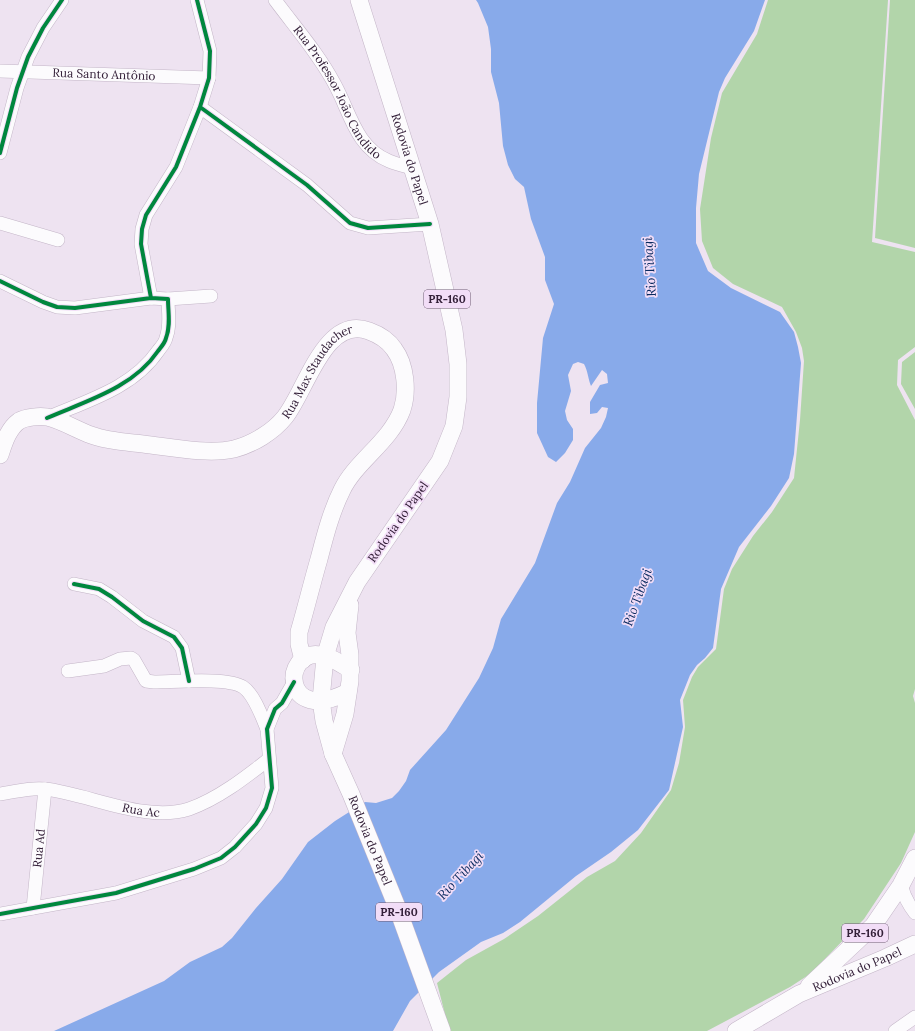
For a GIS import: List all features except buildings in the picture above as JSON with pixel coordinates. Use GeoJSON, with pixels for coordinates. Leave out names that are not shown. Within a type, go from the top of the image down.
{"type":"FeatureCollection","features":[{"type":"Feature","properties":{"kind":"main road","name":"Rodovia do Papel"},"geometry":{"type":"LineString","coordinates":[[359,0],[430,224],[454,330],[458,364],[458,397],[454,426],[440,461],[357,582],[334,627],[325,657],[321,700],[324,721],[333,754],[397,907],[442,1031]]}},
{"type":"Feature","properties":{"kind":"main road","name":"Rua Max Staudacher"},"geometry":{"type":"LineString","coordinates":[[0,455],[8,432],[20,421],[33,417],[47,418],[93,436],[120,441],[200,451],[233,449],[252,442],[270,431],[284,417],[322,351],[337,334],[349,328],[362,328],[381,335],[395,350],[404,372],[406,390],[402,411],[383,441],[361,464],[342,489],[328,526],[299,632],[299,644],[303,660]]}},
{"type":"Feature","properties":{"kind":"main road"},"geometry":{"type":"LineString","coordinates":[[333,754],[345,714],[350,681],[351,670],[347,633],[350,606],[357,582]]}},
{"type":"Feature","properties":{"kind":"main road"},"geometry":{"type":"LineString","coordinates":[[348,692],[329,700],[310,700],[298,689],[294,676],[295,670],[303,660],[314,655],[339,662],[351,670]]}},
{"type":"Feature","properties":{"kind":"main road","name":"Rodovia do Papel"},"geometry":{"type":"LineString","coordinates":[[799,994],[873,926],[901,885],[915,860]]}},
{"type":"Feature","properties":{"kind":"main road","name":"Rodovia do Papel"},"geometry":{"type":"LineString","coordinates":[[736,1031],[799,994],[915,944]]}},
{"type":"Feature","properties":{"kind":"street"},"geometry":{"type":"LineString","coordinates":[[0,153],[17,88],[24,72],[28,57],[43,28],[62,0]]}},
{"type":"Feature","properties":{"kind":"street"},"geometry":{"type":"LineString","coordinates":[[151,298],[141,244],[142,230],[146,215],[176,167],[200,106],[209,78],[210,51],[197,0]]}},
{"type":"Feature","properties":{"kind":"street","name":"Rua Professor João Candido"},"geometry":{"type":"LineString","coordinates":[[275,0],[317,56],[334,83],[354,128],[364,143],[375,153],[389,161],[413,168]]}},
{"type":"Feature","properties":{"kind":"street","name":"Rua Santo Antônio"},"geometry":{"type":"LineString","coordinates":[[0,72],[209,78]]}},
{"type":"Feature","properties":{"kind":"street"},"geometry":{"type":"LineString","coordinates":[[200,106],[307,185],[350,223],[368,228],[430,224]]}},
{"type":"Feature","properties":{"kind":"street"},"geometry":{"type":"LineString","coordinates":[[0,223],[58,240]]}},
{"type":"Feature","properties":{"kind":"street"},"geometry":{"type":"LineString","coordinates":[[0,281],[43,302],[58,307],[75,308],[151,298],[168,299],[212,296]]}},
{"type":"Feature","properties":{"kind":"street"},"geometry":{"type":"LineString","coordinates":[[47,418],[108,392],[129,380],[151,361],[166,340],[169,322],[168,299]]}},
{"type":"Feature","properties":{"kind":"street"},"geometry":{"type":"LineString","coordinates":[[74,584],[99,589],[143,621],[174,637],[182,648],[189,681]]}},
{"type":"Feature","properties":{"kind":"street"},"geometry":{"type":"LineString","coordinates":[[0,914],[116,893],[194,869],[221,858],[236,847],[256,824],[266,808],[272,788],[267,729],[250,694],[242,686],[212,680],[146,681],[134,660],[131,658],[120,659],[104,666],[68,671]]}},
{"type":"Feature","properties":{"kind":"street"},"geometry":{"type":"LineString","coordinates":[[267,729],[275,709],[298,689]]}},
{"type":"Feature","properties":{"kind":"street","name":"Rua Ac"},"geometry":{"type":"LineString","coordinates":[[0,794],[24,789],[45,789],[117,806],[160,814],[189,809],[213,798],[246,777],[270,759]]}},
{"type":"Feature","properties":{"kind":"street","name":"Rua Ad"},"geometry":{"type":"LineString","coordinates":[[33,908],[45,789]]}},
{"type":"Feature","properties":{"kind":"street"},"geometry":{"type":"LineString","coordinates":[[901,885],[904,896],[909,906],[915,913]]}},
{"type":"Feature","properties":{"kind":"street"},"geometry":{"type":"LineString","coordinates":[[895,1031],[915,1017]]}},
{"type":"Feature","properties":{"kind":"green space"},"geometry":{"type":"Polygon","coordinates":[[[768,0],[888,0],[872,242],[915,252],[915,347],[898,360],[897,385],[915,420],[915,689],[913,696],[915,703],[915,832],[901,863],[864,919],[810,974],[790,987],[707,1031],[451,1031],[447,1022],[437,983],[466,960],[504,939],[538,916],[587,877],[615,861],[641,833],[671,790],[679,763],[685,727],[683,700],[692,677],[698,667],[716,649],[724,589],[732,569],[753,536],[772,512],[794,478],[804,361],[802,348],[796,332],[782,307],[733,284],[713,268],[702,241],[700,209],[711,138],[722,93],[757,34],[768,0]]]}},
{"type":"Feature","properties":{"kind":"green space"},"geometry":{"type":"Polygon","coordinates":[[[890,0],[915,0],[915,248],[875,238],[890,0]]]}},
{"type":"Feature","properties":{"kind":"green space"},"geometry":{"type":"Polygon","coordinates":[[[915,352],[915,409],[901,384],[902,362],[915,352]]]}},
{"type":"Feature","properties":{"kind":"water","name":"Rio Tibagi"},"geometry":{"type":"Polygon","coordinates":[[[476,0],[765,0],[754,31],[725,78],[719,92],[699,174],[696,208],[696,243],[708,271],[731,288],[780,312],[794,332],[801,363],[794,454],[789,478],[771,506],[739,547],[721,589],[713,648],[690,675],[680,700],[683,727],[669,790],[638,830],[611,852],[576,876],[520,922],[503,933],[481,942],[439,972],[410,1001],[393,1031],[54,1031],[164,981],[190,962],[222,947],[232,938],[282,879],[308,842],[335,821],[365,802],[376,803],[392,798],[399,791],[406,781],[410,770],[446,730],[479,678],[493,648],[501,619],[535,563],[557,503],[570,482],[585,448],[601,428],[606,417],[608,408],[602,407],[597,413],[590,414],[590,402],[600,385],[608,383],[607,374],[602,370],[591,386],[584,364],[578,362],[573,364],[568,375],[571,391],[565,411],[567,420],[573,429],[573,440],[565,453],[556,462],[548,457],[537,433],[537,403],[543,338],[554,304],[545,280],[545,257],[531,219],[524,187],[515,179],[508,165],[503,146],[499,103],[491,72],[491,49],[488,27],[476,0]]]}},
{"type":"Feature","properties":{"kind":"cycle path"},"geometry":{"type":"LineString","coordinates":[[0,153],[17,88],[28,57],[43,28],[62,0]]}},
{"type":"Feature","properties":{"kind":"cycle path"},"geometry":{"type":"LineString","coordinates":[[151,298],[141,244],[142,229],[146,215],[176,167],[200,107],[209,78],[210,51],[197,0]]}},
{"type":"Feature","properties":{"kind":"cycle path"},"geometry":{"type":"LineString","coordinates":[[200,107],[307,185],[350,223],[368,228],[430,224]]}},
{"type":"Feature","properties":{"kind":"cycle path"},"geometry":{"type":"LineString","coordinates":[[0,281],[43,302],[57,307],[75,308],[151,298],[168,299],[168,333],[164,343],[148,364],[136,375],[108,392],[47,418]]}},
{"type":"Feature","properties":{"kind":"cycle path"},"geometry":{"type":"LineString","coordinates":[[74,584],[99,589],[143,621],[174,637],[182,648],[189,681]]}},
{"type":"Feature","properties":{"kind":"cycle path"},"geometry":{"type":"LineString","coordinates":[[0,914],[116,893],[194,869],[221,858],[235,847],[256,824],[266,808],[272,788],[267,729],[275,709],[282,703],[294,682]]}}]}
